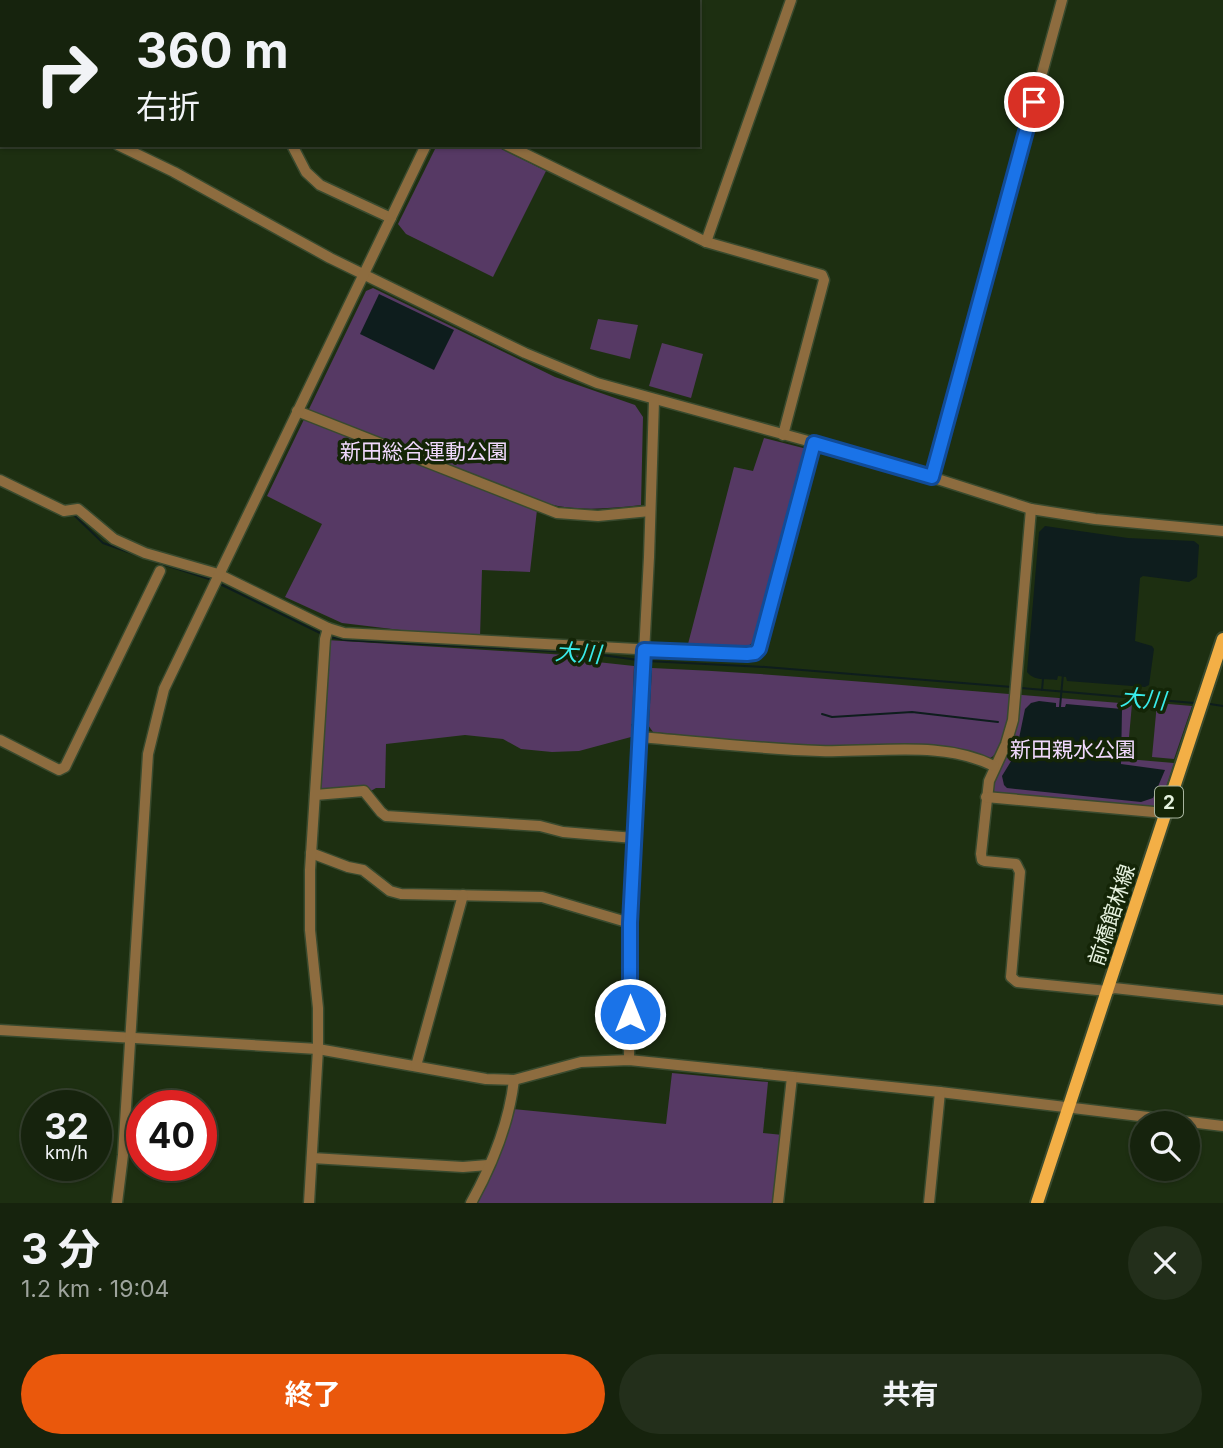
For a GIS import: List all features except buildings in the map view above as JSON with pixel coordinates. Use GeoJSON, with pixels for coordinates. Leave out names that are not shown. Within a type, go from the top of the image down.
{"type":"FeatureCollection","features":[{"type":"Feature","properties":{"kind":"main road","name":"前橋館林線"},"geometry":{"type":"LineString","coordinates":[[1037,1203],[1223,639]]}},
{"type":"Feature","properties":{"kind":"street"},"geometry":{"type":"LineString","coordinates":[[706,242],[791,0]]}},
{"type":"Feature","properties":{"kind":"street"},"geometry":{"type":"LineString","coordinates":[[932,477],[1062,0]]}},
{"type":"Feature","properties":{"kind":"street"},"geometry":{"type":"LineString","coordinates":[[122,147],[363,274],[559,369],[654,401],[814,443],[1031,509],[1085,518],[1223,531]]}},
{"type":"Feature","properties":{"kind":"street"},"geometry":{"type":"LineString","coordinates":[[293,147],[306,172],[320,185],[391,218]]}},
{"type":"Feature","properties":{"kind":"street"},"geometry":{"type":"LineString","coordinates":[[117,1203],[148,754],[163,689],[425,147]]}},
{"type":"Feature","properties":{"kind":"street"},"geometry":{"type":"LineString","coordinates":[[511,147],[706,242],[824,276],[783,435]]}},
{"type":"Feature","properties":{"kind":"street"},"geometry":{"type":"LineString","coordinates":[[629,1060],[630,923],[654,401]]}},
{"type":"Feature","properties":{"kind":"street"},"geometry":{"type":"LineString","coordinates":[[297,411],[557,513],[598,516],[650,512]]}},
{"type":"Feature","properties":{"kind":"street"},"geometry":{"type":"LineString","coordinates":[[0,480],[64,511],[78,509],[107,535],[145,553],[344,633],[644,652],[747,654],[755,653],[759,649],[814,443]]}},
{"type":"Feature","properties":{"kind":"street"},"geometry":{"type":"LineString","coordinates":[[1031,509],[1010,732],[994,766],[986,797],[982,860],[1016,864],[1020,872],[1012,979],[1017,982],[1107,991],[1114,988],[1223,1000]]}},
{"type":"Feature","properties":{"kind":"street"},"geometry":{"type":"LineString","coordinates":[[0,740],[59,770],[65,767],[160,571]]}},
{"type":"Feature","properties":{"kind":"street"},"geometry":{"type":"LineString","coordinates":[[309,1203],[318,1049],[318,1008],[310,930],[311,853],[325,639],[328,628]]}},
{"type":"Feature","properties":{"kind":"street"},"geometry":{"type":"LineString","coordinates":[[639,737],[822,751],[928,750],[965,756],[994,766]]}},
{"type":"Feature","properties":{"kind":"street"},"geometry":{"type":"LineString","coordinates":[[315,795],[364,791],[386,816],[540,826],[563,832],[634,838]]}},
{"type":"Feature","properties":{"kind":"street"},"geometry":{"type":"LineString","coordinates":[[986,797],[1166,813]]}},
{"type":"Feature","properties":{"kind":"street"},"geometry":{"type":"LineString","coordinates":[[311,853],[363,870],[390,891],[401,894],[542,897],[630,923]]}},
{"type":"Feature","properties":{"kind":"street"},"geometry":{"type":"LineString","coordinates":[[416,1066],[463,895]]}},
{"type":"Feature","properties":{"kind":"street"},"geometry":{"type":"LineString","coordinates":[[0,1030],[318,1049],[486,1079],[514,1080],[581,1062],[629,1060],[940,1092],[1223,1126]]}},
{"type":"Feature","properties":{"kind":"street"},"geometry":{"type":"LineString","coordinates":[[778,1203],[792,1077]]}},
{"type":"Feature","properties":{"kind":"street"},"geometry":{"type":"LineString","coordinates":[[471,1203],[499,1142],[510,1109],[514,1080]]}},
{"type":"Feature","properties":{"kind":"street"},"geometry":{"type":"LineString","coordinates":[[929,1203],[940,1092]]}},
{"type":"Feature","properties":{"kind":"street"},"geometry":{"type":"LineString","coordinates":[[312,1158],[463,1167],[488,1165]]}},
{"type":"Feature","properties":{"kind":"green space"},"geometry":{"type":"Polygon","coordinates":[[[436,147],[497,147],[546,171],[493,277],[406,234],[398,224],[436,147]]]}},
{"type":"Feature","properties":{"kind":"green space","name":"新田総合運動公園"},"geometry":{"type":"Polygon","coordinates":[[[373,288],[555,377],[635,405],[643,417],[641,505],[576,508],[538,501],[530,572],[482,570],[480,637],[342,623],[285,597],[322,524],[267,496],[366,291],[373,288]]]}},
{"type":"Feature","properties":{"kind":"green space"},"geometry":{"type":"Polygon","coordinates":[[[598,319],[638,325],[630,359],[590,349],[598,319]]]}},
{"type":"Feature","properties":{"kind":"green space"},"geometry":{"type":"Polygon","coordinates":[[[662,343],[703,354],[691,398],[649,386],[662,343]]]}},
{"type":"Feature","properties":{"kind":"green space"},"geometry":{"type":"Polygon","coordinates":[[[764,438],[807,449],[758,639],[748,646],[688,644],[734,467],[753,471],[764,438]]]}},
{"type":"Feature","properties":{"kind":"green space","name":"新田親水公園"},"geometry":{"type":"Polygon","coordinates":[[[327,640],[582,656],[588,661],[634,666],[632,722],[649,723],[652,668],[833,679],[1132,704],[1127,759],[1174,763],[1160,806],[1155,808],[994,794],[993,784],[1009,749],[1017,721],[1020,698],[1011,697],[1004,740],[989,759],[925,747],[819,747],[756,743],[653,732],[648,725],[631,724],[631,737],[579,751],[521,749],[503,739],[465,735],[386,744],[385,788],[376,788],[369,792],[322,791],[319,787],[327,640]]]}},
{"type":"Feature","properties":{"kind":"green space"},"geometry":{"type":"Polygon","coordinates":[[[1157,703],[1192,706],[1174,759],[1152,757],[1157,703]]]}},
{"type":"Feature","properties":{"kind":"green space"},"geometry":{"type":"Polygon","coordinates":[[[672,1073],[768,1082],[763,1133],[783,1135],[775,1203],[475,1203],[513,1109],[666,1124],[672,1073]]]}},
{"type":"Feature","properties":{"kind":"shaded area"},"geometry":{"type":"Polygon","coordinates":[[[379,294],[454,330],[434,370],[360,334],[379,294]]]}},
{"type":"Feature","properties":{"kind":"shaded area"},"geometry":{"type":"Polygon","coordinates":[[[1045,526],[1128,538],[1194,541],[1199,545],[1197,577],[1189,582],[1143,576],[1140,578],[1135,641],[1154,649],[1149,685],[1145,687],[1067,681],[1066,677],[1058,676],[1057,680],[1041,679],[1027,672],[1039,532],[1045,526]]]}},
{"type":"Feature","properties":{"kind":"shaded area"},"geometry":{"type":"Polygon","coordinates":[[[1031,703],[1056,703],[1056,707],[1065,707],[1066,704],[1122,709],[1121,764],[1165,770],[1153,798],[1141,802],[1007,788],[1002,776],[1016,753],[1025,709],[1031,703]]]}},
{"type":"Feature","properties":{"kind":"waterway","name":"大川"},"geometry":{"type":"LineString","coordinates":[[74,515],[103,543],[142,557]]}},
{"type":"Feature","properties":{"kind":"waterway","name":"大川"},"geometry":{"type":"LineString","coordinates":[[147,559],[212,580]]}},
{"type":"Feature","properties":{"kind":"waterway","name":"大川"},"geometry":{"type":"LineString","coordinates":[[220,584],[322,634]]}},
{"type":"Feature","properties":{"kind":"waterway","name":"大川"},"geometry":{"type":"LineString","coordinates":[[330,637],[587,653],[638,660]]}},
{"type":"Feature","properties":{"kind":"waterway","name":"大川"},"geometry":{"type":"LineString","coordinates":[[647,661],[765,667],[1012,687]]}},
{"type":"Feature","properties":{"kind":"waterway","name":"大川"},"geometry":{"type":"LineString","coordinates":[[1060,707],[1063,674]]}},
{"type":"Feature","properties":{"kind":"waterway"},"geometry":{"type":"LineString","coordinates":[[1042,690],[1043,679]]}},
{"type":"Feature","properties":{"kind":"waterway","name":"大川"},"geometry":{"type":"LineString","coordinates":[[1021,688],[1194,703]]}},
{"type":"Feature","properties":{"kind":"waterway","name":"大川"},"geometry":{"type":"LineString","coordinates":[[1210,704],[1223,706]]}},
{"type":"Feature","properties":{"kind":"waterway"},"geometry":{"type":"LineString","coordinates":[[822,714],[832,717],[912,712],[998,722]]}},
{"type":"Feature","properties":{"kind":"route"},"geometry":{"type":"LineString","coordinates":[[630,1014],[632,862],[644,650],[747,654],[755,653],[759,649],[814,443],[932,477],[1034,102]]}}]}
